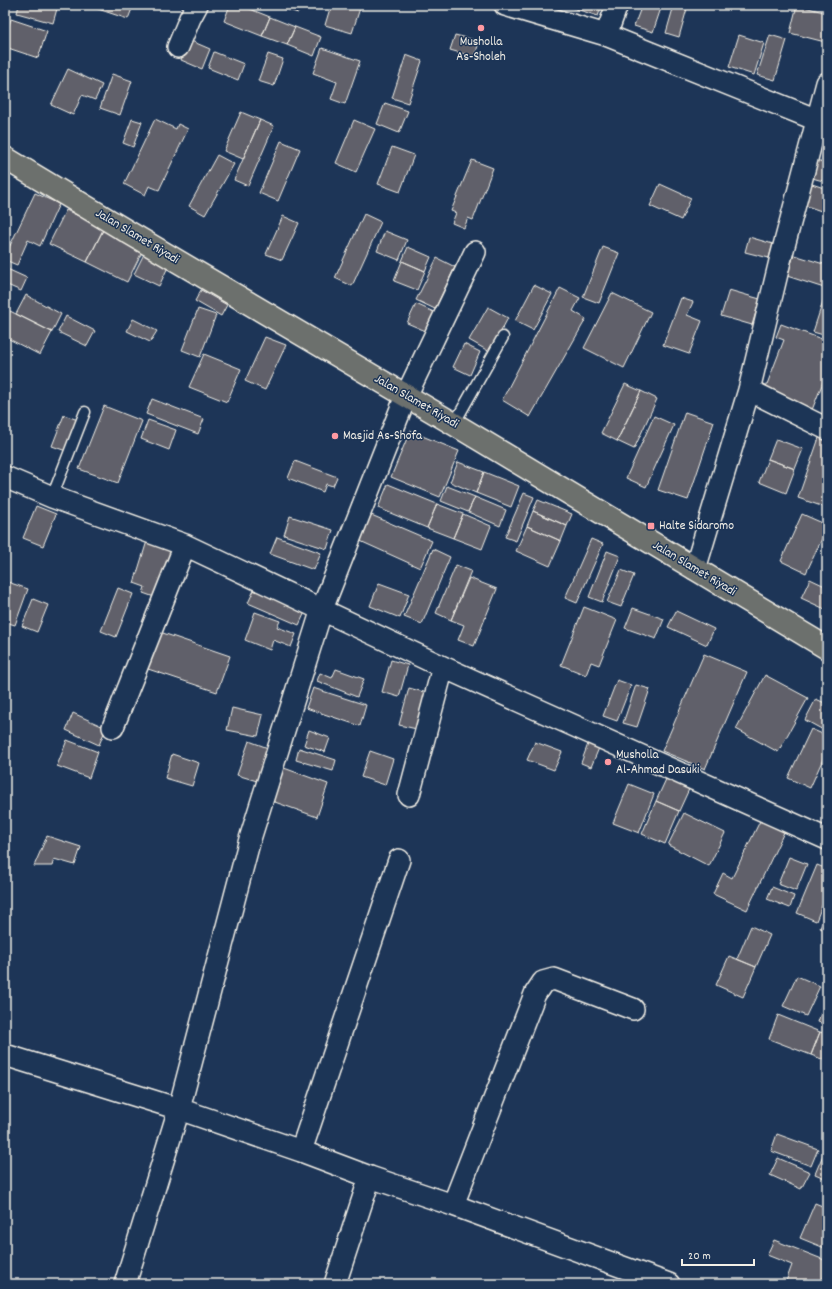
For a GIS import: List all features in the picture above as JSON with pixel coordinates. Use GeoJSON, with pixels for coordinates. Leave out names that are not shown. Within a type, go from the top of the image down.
{"type":"FeatureCollection","features":[{"type":"Feature","properties":{"kind":"main road","name":"Jalan Slamet Riyadi"},"geometry":{"type":"LineString","coordinates":[[5,158],[454,424],[827,648]]}},
{"type":"Feature","properties":{"kind":"street"},"geometry":{"type":"LineString","coordinates":[[178,47],[197,5]]}},
{"type":"Feature","properties":{"kind":"street"},"geometry":{"type":"LineString","coordinates":[[505,5],[606,35],[817,120]]}},
{"type":"Feature","properties":{"kind":"street"},"geometry":{"type":"LineString","coordinates":[[606,35],[617,5]]}},
{"type":"Feature","properties":{"kind":"street"},"geometry":{"type":"LineString","coordinates":[[695,569],[749,390],[780,261],[818,150],[817,120],[827,83]]}},
{"type":"Feature","properties":{"kind":"street"},"geometry":{"type":"LineString","coordinates":[[125,1284],[179,1108],[250,839],[322,609],[406,396],[474,252]]}},
{"type":"Feature","properties":{"kind":"street"},"geometry":{"type":"LineString","coordinates":[[749,390],[827,429]]}},
{"type":"Feature","properties":{"kind":"street"},"geometry":{"type":"LineString","coordinates":[[5,477],[52,497],[185,545],[443,667],[827,838]]}},
{"type":"Feature","properties":{"kind":"street"},"geometry":{"type":"LineString","coordinates":[[113,726],[185,545]]}},
{"type":"Feature","properties":{"kind":"street"},"geometry":{"type":"LineString","coordinates":[[409,795],[443,667]]}},
{"type":"Feature","properties":{"kind":"street"},"geometry":{"type":"LineString","coordinates":[[301,1151],[399,860]]}},
{"type":"Feature","properties":{"kind":"street"},"geometry":{"type":"LineString","coordinates":[[453,1205],[535,994],[543,982],[554,979],[633,1009]]}},
{"type":"Feature","properties":{"kind":"street"},"geometry":{"type":"LineString","coordinates":[[5,1055],[179,1108],[370,1177],[453,1205],[669,1284]]}},
{"type":"Feature","properties":{"kind":"street"},"geometry":{"type":"LineString","coordinates":[[335,1284],[370,1177]]}},
{"type":"Feature","properties":{"kind":"lane"},"geometry":{"type":"LineString","coordinates":[[454,424],[503,337]]}},
{"type":"Feature","properties":{"kind":"lane"},"geometry":{"type":"LineString","coordinates":[[52,497],[85,412]]}},
{"type":"Feature","properties":{"kind":"building"},"geometry":{"type":"Polygon","coordinates":[[[19,5],[58,5],[53,23],[17,13],[19,5]]]}},
{"type":"Feature","properties":{"kind":"building"},"geometry":{"type":"Polygon","coordinates":[[[86,5],[132,5],[133,6],[128,19],[86,5]]]}},
{"type":"Feature","properties":{"kind":"building"},"geometry":{"type":"Polygon","coordinates":[[[230,5],[240,5],[270,17],[262,36],[224,21],[230,5]]]}},
{"type":"Feature","properties":{"kind":"building"},"geometry":{"type":"Polygon","coordinates":[[[283,5],[300,5],[298,13],[282,8],[283,5]]]}},
{"type":"Feature","properties":{"kind":"building"},"geometry":{"type":"Polygon","coordinates":[[[331,5],[361,5],[352,33],[325,25],[331,5]]]}},
{"type":"Feature","properties":{"kind":"building"},"geometry":{"type":"Polygon","coordinates":[[[574,5],[602,5],[598,16],[573,8],[574,5]]]}},
{"type":"Feature","properties":{"kind":"building"},"geometry":{"type":"Polygon","coordinates":[[[642,5],[662,5],[653,32],[634,26],[642,5]]]}},
{"type":"Feature","properties":{"kind":"building"},"geometry":{"type":"Polygon","coordinates":[[[674,5],[688,5],[679,37],[666,33],[674,5]]]}},
{"type":"Feature","properties":{"kind":"building"},"geometry":{"type":"Polygon","coordinates":[[[797,5],[827,13],[827,37],[825,42],[790,33],[797,5]]]}},
{"type":"Feature","properties":{"kind":"building"},"geometry":{"type":"Polygon","coordinates":[[[270,17],[295,27],[287,45],[262,36],[270,17]]]}},
{"type":"Feature","properties":{"kind":"building"},"geometry":{"type":"Polygon","coordinates":[[[11,19],[47,31],[38,58],[5,47],[5,37],[11,19]]]}},
{"type":"Feature","properties":{"kind":"building"},"geometry":{"type":"Polygon","coordinates":[[[295,27],[321,37],[314,56],[287,45],[295,27]]]}},
{"type":"Feature","properties":{"kind":"building"},"geometry":{"type":"Polygon","coordinates":[[[455,35],[479,41],[475,57],[450,50],[455,35]]]}},
{"type":"Feature","properties":{"kind":"building"},"geometry":{"type":"Polygon","coordinates":[[[739,35],[764,43],[754,75],[729,67],[739,35]]]}},
{"type":"Feature","properties":{"kind":"building"},"geometry":{"type":"Polygon","coordinates":[[[770,35],[787,40],[775,80],[757,75],[770,35]]]}},
{"type":"Feature","properties":{"kind":"building"},"geometry":{"type":"Polygon","coordinates":[[[189,40],[210,49],[202,69],[181,60],[189,40]]]}},
{"type":"Feature","properties":{"kind":"building"},"geometry":{"type":"Polygon","coordinates":[[[322,48],[360,61],[345,104],[331,99],[337,82],[313,73],[322,48]]]}},
{"type":"Feature","properties":{"kind":"building"},"geometry":{"type":"Polygon","coordinates":[[[214,52],[244,64],[238,80],[208,68],[214,52]]]}},
{"type":"Feature","properties":{"kind":"building"},"geometry":{"type":"Polygon","coordinates":[[[268,54],[283,59],[274,86],[258,81],[268,54]]]}},
{"type":"Feature","properties":{"kind":"building"},"geometry":{"type":"Polygon","coordinates":[[[406,55],[422,61],[408,103],[392,98],[406,55]]]}},
{"type":"Feature","properties":{"kind":"building"},"geometry":{"type":"Polygon","coordinates":[[[68,69],[102,85],[95,100],[82,95],[73,115],[51,105],[68,69]]]}},
{"type":"Feature","properties":{"kind":"building"},"geometry":{"type":"Polygon","coordinates":[[[112,74],[132,81],[120,115],[100,108],[112,74]]]}},
{"type":"Feature","properties":{"kind":"building"},"geometry":{"type":"Polygon","coordinates":[[[385,103],[408,111],[399,133],[377,124],[385,103]]]}},
{"type":"Feature","properties":{"kind":"building"},"geometry":{"type":"Polygon","coordinates":[[[241,112],[260,120],[243,159],[224,151],[241,112]]]}},
{"type":"Feature","properties":{"kind":"building"},"geometry":{"type":"Polygon","coordinates":[[[132,119],[142,122],[133,147],[123,143],[132,119]]]}},
{"type":"Feature","properties":{"kind":"building"},"geometry":{"type":"Polygon","coordinates":[[[155,119],[176,129],[178,124],[188,129],[159,190],[149,186],[145,195],[124,184],[155,119]]]}},
{"type":"Feature","properties":{"kind":"building"},"geometry":{"type":"Polygon","coordinates":[[[260,120],[274,126],[248,186],[234,180],[260,120]]]}},
{"type":"Feature","properties":{"kind":"building"},"geometry":{"type":"Polygon","coordinates":[[[354,120],[375,129],[356,172],[336,163],[354,120]]]}},
{"type":"Feature","properties":{"kind":"building"},"geometry":{"type":"Polygon","coordinates":[[[281,141],[300,149],[278,201],[259,193],[281,141]]]}},
{"type":"Feature","properties":{"kind":"building"},"geometry":{"type":"Polygon","coordinates":[[[392,147],[414,155],[400,192],[378,184],[392,147]]]}},
{"type":"Feature","properties":{"kind":"building"},"geometry":{"type":"Polygon","coordinates":[[[217,155],[234,164],[205,215],[189,206],[217,155]]]}},
{"type":"Feature","properties":{"kind":"building"},"geometry":{"type":"Polygon","coordinates":[[[472,160],[493,168],[473,220],[468,218],[464,228],[452,223],[456,213],[451,211],[472,160]]]}},
{"type":"Feature","properties":{"kind":"building"},"geometry":{"type":"Polygon","coordinates":[[[816,160],[827,163],[827,182],[812,178],[816,160]]]}},
{"type":"Feature","properties":{"kind":"building"},"geometry":{"type":"Polygon","coordinates":[[[809,183],[827,189],[827,213],[801,204],[809,183]]]}},
{"type":"Feature","properties":{"kind":"building"},"geometry":{"type":"Polygon","coordinates":[[[660,184],[691,198],[681,220],[650,206],[660,184]]]}},
{"type":"Feature","properties":{"kind":"building"},"geometry":{"type":"Polygon","coordinates":[[[35,193],[59,204],[40,246],[28,240],[17,265],[5,260],[5,256],[35,193]]]}},
{"type":"Feature","properties":{"kind":"building"},"geometry":{"type":"Polygon","coordinates":[[[66,210],[104,228],[87,262],[49,244],[66,210]]]}},
{"type":"Feature","properties":{"kind":"building"},"geometry":{"type":"Polygon","coordinates":[[[364,214],[381,222],[352,286],[335,278],[364,214]]]}},
{"type":"Feature","properties":{"kind":"building"},"geometry":{"type":"Polygon","coordinates":[[[283,216],[299,223],[282,260],[266,254],[283,216]]]}},
{"type":"Feature","properties":{"kind":"building"},"geometry":{"type":"Polygon","coordinates":[[[104,228],[144,248],[127,282],[87,262],[104,228]]]}},
{"type":"Feature","properties":{"kind":"building"},"geometry":{"type":"Polygon","coordinates":[[[385,231],[407,240],[399,260],[377,251],[385,231]]]}},
{"type":"Feature","properties":{"kind":"building"},"geometry":{"type":"Polygon","coordinates":[[[749,237],[773,244],[769,258],[745,252],[749,237]]]}},
{"type":"Feature","properties":{"kind":"building"},"geometry":{"type":"Polygon","coordinates":[[[408,247],[431,257],[425,271],[402,261],[408,247]]]}},
{"type":"Feature","properties":{"kind":"building"},"geometry":{"type":"Polygon","coordinates":[[[603,247],[619,253],[599,303],[583,297],[603,247]]]}},
{"type":"Feature","properties":{"kind":"building"},"geometry":{"type":"Polygon","coordinates":[[[144,254],[169,265],[159,286],[134,274],[144,254]]]}},
{"type":"Feature","properties":{"kind":"building"},"geometry":{"type":"Polygon","coordinates":[[[794,255],[827,265],[827,289],[787,276],[794,255]]]}},
{"type":"Feature","properties":{"kind":"building"},"geometry":{"type":"Polygon","coordinates":[[[437,258],[455,267],[435,309],[416,300],[437,258]]]}},
{"type":"Feature","properties":{"kind":"building"},"geometry":{"type":"Polygon","coordinates":[[[402,261],[425,271],[417,290],[394,281],[402,261]]]}},
{"type":"Feature","properties":{"kind":"building"},"geometry":{"type":"Polygon","coordinates":[[[5,268],[27,278],[21,291],[5,284],[5,268]]]}},
{"type":"Feature","properties":{"kind":"building"},"geometry":{"type":"Polygon","coordinates":[[[534,285],[552,294],[533,330],[515,321],[534,285]]]}},
{"type":"Feature","properties":{"kind":"building"},"geometry":{"type":"Polygon","coordinates":[[[560,288],[580,298],[573,311],[586,319],[530,417],[502,400],[560,288]]]}},
{"type":"Feature","properties":{"kind":"building"},"geometry":{"type":"Polygon","coordinates":[[[827,289],[827,336],[813,332],[827,289]]]}},
{"type":"Feature","properties":{"kind":"building"},"geometry":{"type":"Polygon","coordinates":[[[201,290],[227,305],[221,316],[195,301],[201,290]]]}},
{"type":"Feature","properties":{"kind":"building"},"geometry":{"type":"Polygon","coordinates":[[[729,290],[760,299],[752,325],[721,316],[729,290]]]}},
{"type":"Feature","properties":{"kind":"building"},"geometry":{"type":"Polygon","coordinates":[[[612,293],[651,312],[624,368],[584,348],[612,293]]]}},
{"type":"Feature","properties":{"kind":"building"},"geometry":{"type":"Polygon","coordinates":[[[26,295],[61,314],[52,332],[16,314],[26,295]]]}},
{"type":"Feature","properties":{"kind":"building"},"geometry":{"type":"Polygon","coordinates":[[[681,298],[693,302],[687,315],[702,321],[689,354],[663,345],[681,298]]]}},
{"type":"Feature","properties":{"kind":"building"},"geometry":{"type":"Polygon","coordinates":[[[416,304],[436,313],[428,332],[407,323],[416,304]]]}},
{"type":"Feature","properties":{"kind":"building"},"geometry":{"type":"Polygon","coordinates":[[[488,307],[508,318],[490,352],[469,340],[488,307]]]}},
{"type":"Feature","properties":{"kind":"building"},"geometry":{"type":"Polygon","coordinates":[[[198,309],[216,315],[200,357],[182,350],[198,309]]]}},
{"type":"Feature","properties":{"kind":"building"},"geometry":{"type":"Polygon","coordinates":[[[10,311],[52,332],[40,355],[5,337],[5,320],[10,311]]]}},
{"type":"Feature","properties":{"kind":"building"},"geometry":{"type":"Polygon","coordinates":[[[66,316],[95,331],[87,346],[58,332],[66,316]]]}},
{"type":"Feature","properties":{"kind":"building"},"geometry":{"type":"Polygon","coordinates":[[[133,319],[157,331],[150,342],[127,331],[133,319]]]}},
{"type":"Feature","properties":{"kind":"building"},"geometry":{"type":"Polygon","coordinates":[[[781,324],[827,341],[827,372],[812,410],[764,392],[784,340],[776,337],[781,324]]]}},
{"type":"Feature","properties":{"kind":"building"},"geometry":{"type":"Polygon","coordinates":[[[265,337],[286,345],[265,390],[245,381],[265,337]]]}},
{"type":"Feature","properties":{"kind":"building"},"geometry":{"type":"Polygon","coordinates":[[[464,344],[480,352],[470,375],[453,367],[464,344]]]}},
{"type":"Feature","properties":{"kind":"building"},"geometry":{"type":"Polygon","coordinates":[[[204,354],[241,369],[227,402],[189,387],[204,354]]]}},
{"type":"Feature","properties":{"kind":"building"},"geometry":{"type":"Polygon","coordinates":[[[625,384],[641,391],[617,441],[601,433],[625,384]]]}},
{"type":"Feature","properties":{"kind":"building"},"geometry":{"type":"Polygon","coordinates":[[[641,391],[657,399],[634,449],[617,441],[641,391]]]}},
{"type":"Feature","properties":{"kind":"building"},"geometry":{"type":"Polygon","coordinates":[[[152,399],[204,419],[198,434],[146,414],[152,399]]]}},
{"type":"Feature","properties":{"kind":"building"},"geometry":{"type":"Polygon","coordinates":[[[104,406],[142,421],[118,483],[79,469],[104,406]]]}},
{"type":"Feature","properties":{"kind":"building"},"geometry":{"type":"Polygon","coordinates":[[[685,412],[714,422],[688,500],[658,490],[685,412]]]}},
{"type":"Feature","properties":{"kind":"building"},"geometry":{"type":"Polygon","coordinates":[[[64,415],[78,420],[66,451],[52,446],[64,415]]]}},
{"type":"Feature","properties":{"kind":"building"},"geometry":{"type":"Polygon","coordinates":[[[654,416],[674,425],[646,487],[626,478],[654,416]]]}},
{"type":"Feature","properties":{"kind":"building"},"geometry":{"type":"Polygon","coordinates":[[[148,420],[176,430],[169,450],[141,439],[148,420]]]}},
{"type":"Feature","properties":{"kind":"building"},"geometry":{"type":"Polygon","coordinates":[[[410,431],[459,451],[440,497],[391,477],[410,431]]]}},
{"type":"Feature","properties":{"kind":"building"},"geometry":{"type":"Polygon","coordinates":[[[820,435],[827,439],[827,508],[798,498],[820,435]]]}},
{"type":"Feature","properties":{"kind":"building"},"geometry":{"type":"Polygon","coordinates":[[[776,439],[803,449],[795,469],[768,459],[776,439]]]}},
{"type":"Feature","properties":{"kind":"building"},"geometry":{"type":"Polygon","coordinates":[[[768,459],[795,469],[786,493],[759,482],[768,459]]]}},
{"type":"Feature","properties":{"kind":"building"},"geometry":{"type":"Polygon","coordinates":[[[295,461],[337,477],[333,486],[326,484],[323,492],[288,478],[295,461]]]}},
{"type":"Feature","properties":{"kind":"building"},"geometry":{"type":"Polygon","coordinates":[[[458,462],[484,472],[476,493],[450,482],[458,462]]]}},
{"type":"Feature","properties":{"kind":"building"},"geometry":{"type":"Polygon","coordinates":[[[484,472],[519,486],[511,507],[476,493],[484,472]]]}},
{"type":"Feature","properties":{"kind":"building"},"geometry":{"type":"Polygon","coordinates":[[[388,484],[437,504],[427,528],[378,508],[388,484]]]}},
{"type":"Feature","properties":{"kind":"building"},"geometry":{"type":"Polygon","coordinates":[[[447,486],[475,497],[468,512],[441,501],[447,486]]]}},
{"type":"Feature","properties":{"kind":"building"},"geometry":{"type":"Polygon","coordinates":[[[524,493],[534,497],[516,541],[505,537],[524,493]]]}},
{"type":"Feature","properties":{"kind":"building"},"geometry":{"type":"Polygon","coordinates":[[[475,497],[506,510],[500,526],[468,512],[475,497]]]}},
{"type":"Feature","properties":{"kind":"building"},"geometry":{"type":"Polygon","coordinates":[[[538,500],[572,514],[567,526],[533,511],[538,500]]]}},
{"type":"Feature","properties":{"kind":"building"},"geometry":{"type":"Polygon","coordinates":[[[437,504],[463,514],[453,538],[427,528],[437,504]]]}},
{"type":"Feature","properties":{"kind":"building"},"geometry":{"type":"Polygon","coordinates":[[[36,506],[56,514],[43,546],[23,538],[36,506]]]}},
{"type":"Feature","properties":{"kind":"building"},"geometry":{"type":"Polygon","coordinates":[[[533,511],[567,526],[561,541],[527,526],[533,511]]]}},
{"type":"Feature","properties":{"kind":"building"},"geometry":{"type":"Polygon","coordinates":[[[369,514],[432,541],[420,568],[358,540],[369,514]]]}},
{"type":"Feature","properties":{"kind":"building"},"geometry":{"type":"Polygon","coordinates":[[[463,514],[491,526],[482,549],[453,538],[463,514]]]}},
{"type":"Feature","properties":{"kind":"building"},"geometry":{"type":"Polygon","coordinates":[[[802,514],[827,525],[827,528],[806,573],[781,561],[802,514]]]}},
{"type":"Feature","properties":{"kind":"building"},"geometry":{"type":"Polygon","coordinates":[[[290,516],[333,530],[327,549],[284,535],[290,516]]]}},
{"type":"Feature","properties":{"kind":"building"},"geometry":{"type":"Polygon","coordinates":[[[527,526],[561,541],[550,566],[516,551],[527,526]]]}},
{"type":"Feature","properties":{"kind":"building"},"geometry":{"type":"Polygon","coordinates":[[[277,537],[321,553],[314,570],[270,554],[277,537]]]}},
{"type":"Feature","properties":{"kind":"building"},"geometry":{"type":"Polygon","coordinates":[[[591,539],[603,544],[577,603],[565,598],[591,539]]]}},
{"type":"Feature","properties":{"kind":"building"},"geometry":{"type":"Polygon","coordinates":[[[147,541],[173,550],[157,598],[143,593],[145,587],[134,583],[147,541]]]}},
{"type":"Feature","properties":{"kind":"building"},"geometry":{"type":"Polygon","coordinates":[[[433,549],[450,557],[422,624],[404,617],[433,549]]]}},
{"type":"Feature","properties":{"kind":"building"},"geometry":{"type":"Polygon","coordinates":[[[607,551],[620,556],[602,602],[589,597],[607,551]]]}},
{"type":"Feature","properties":{"kind":"building"},"geometry":{"type":"Polygon","coordinates":[[[456,565],[471,571],[451,620],[436,613],[456,565]]]}},
{"type":"Feature","properties":{"kind":"building"},"geometry":{"type":"Polygon","coordinates":[[[621,570],[634,575],[621,607],[607,602],[621,570]]]}},
{"type":"Feature","properties":{"kind":"building"},"geometry":{"type":"Polygon","coordinates":[[[469,578],[497,589],[474,646],[458,640],[464,625],[451,620],[469,578]]]}},
{"type":"Feature","properties":{"kind":"building"},"geometry":{"type":"Polygon","coordinates":[[[810,579],[827,587],[827,610],[801,598],[810,579]]]}},
{"type":"Feature","properties":{"kind":"building"},"geometry":{"type":"Polygon","coordinates":[[[5,581],[28,589],[15,625],[5,622],[5,581]]]}},
{"type":"Feature","properties":{"kind":"building"},"geometry":{"type":"Polygon","coordinates":[[[379,583],[409,594],[400,618],[370,606],[379,583]]]}},
{"type":"Feature","properties":{"kind":"building"},"geometry":{"type":"Polygon","coordinates":[[[118,588],[133,594],[116,637],[101,631],[118,588]]]}},
{"type":"Feature","properties":{"kind":"building"},"geometry":{"type":"Polygon","coordinates":[[[255,588],[306,610],[299,625],[248,603],[255,588]]]}},
{"type":"Feature","properties":{"kind":"building"},"geometry":{"type":"Polygon","coordinates":[[[33,599],[48,605],[37,632],[22,626],[33,599]]]}},
{"type":"Feature","properties":{"kind":"building"},"geometry":{"type":"Polygon","coordinates":[[[584,607],[617,620],[599,665],[591,662],[586,675],[561,665],[584,607]]]}},
{"type":"Feature","properties":{"kind":"building"},"geometry":{"type":"Polygon","coordinates":[[[633,608],[664,619],[656,639],[625,628],[633,608]]]}},
{"type":"Feature","properties":{"kind":"building"},"geometry":{"type":"Polygon","coordinates":[[[676,611],[714,629],[707,645],[668,627],[676,611]]]}},
{"type":"Feature","properties":{"kind":"building"},"geometry":{"type":"Polygon","coordinates":[[[255,612],[280,621],[277,627],[296,634],[291,647],[273,640],[270,650],[245,640],[255,612]]]}},
{"type":"Feature","properties":{"kind":"building"},"geometry":{"type":"Polygon","coordinates":[[[154,630],[230,656],[217,692],[142,667],[154,630]]]}},
{"type":"Feature","properties":{"kind":"building"},"geometry":{"type":"Polygon","coordinates":[[[704,654],[747,672],[705,769],[662,751],[704,654]]]}},
{"type":"Feature","properties":{"kind":"building"},"geometry":{"type":"Polygon","coordinates":[[[391,660],[408,665],[399,697],[382,692],[391,660]]]}},
{"type":"Feature","properties":{"kind":"building"},"geometry":{"type":"Polygon","coordinates":[[[336,669],[364,679],[357,697],[317,681],[320,673],[332,678],[336,669]]]}},
{"type":"Feature","properties":{"kind":"building"},"geometry":{"type":"Polygon","coordinates":[[[765,675],[808,698],[778,752],[736,729],[765,675]]]}},
{"type":"Feature","properties":{"kind":"building"},"geometry":{"type":"Polygon","coordinates":[[[617,680],[631,685],[617,721],[603,716],[617,680]]]}},
{"type":"Feature","properties":{"kind":"building"},"geometry":{"type":"Polygon","coordinates":[[[636,685],[650,689],[637,727],[623,723],[636,685]]]}},
{"type":"Feature","properties":{"kind":"building"},"geometry":{"type":"Polygon","coordinates":[[[313,688],[366,705],[360,726],[306,708],[313,688]]]}},
{"type":"Feature","properties":{"kind":"building"},"geometry":{"type":"Polygon","coordinates":[[[409,688],[431,694],[421,730],[399,725],[409,688]]]}},
{"type":"Feature","properties":{"kind":"building"},"geometry":{"type":"Polygon","coordinates":[[[816,699],[827,704],[827,732],[805,720],[816,699]]]}},
{"type":"Feature","properties":{"kind":"building"},"geometry":{"type":"Polygon","coordinates":[[[232,708],[263,715],[258,736],[227,730],[232,708]]]}},
{"type":"Feature","properties":{"kind":"building"},"geometry":{"type":"Polygon","coordinates":[[[73,713],[106,728],[99,745],[66,730],[73,713]]]}},
{"type":"Feature","properties":{"kind":"building"},"geometry":{"type":"Polygon","coordinates":[[[811,729],[827,736],[827,750],[810,788],[788,778],[811,729]]]}},
{"type":"Feature","properties":{"kind":"building"},"geometry":{"type":"Polygon","coordinates":[[[309,730],[330,738],[325,752],[304,745],[309,730]]]}},
{"type":"Feature","properties":{"kind":"building"},"geometry":{"type":"Polygon","coordinates":[[[67,740],[98,752],[89,778],[57,766],[67,740]]]}},
{"type":"Feature","properties":{"kind":"building"},"geometry":{"type":"Polygon","coordinates":[[[249,741],[268,748],[257,781],[237,775],[249,741]]]}},
{"type":"Feature","properties":{"kind":"building"},"geometry":{"type":"Polygon","coordinates":[[[535,742],[562,752],[554,770],[527,760],[535,742]]]}},
{"type":"Feature","properties":{"kind":"building"},"geometry":{"type":"Polygon","coordinates":[[[588,744],[599,748],[591,767],[581,763],[588,744]]]}},
{"type":"Feature","properties":{"kind":"building"},"geometry":{"type":"Polygon","coordinates":[[[299,748],[336,760],[333,771],[296,760],[299,748]]]}},
{"type":"Feature","properties":{"kind":"building"},"geometry":{"type":"Polygon","coordinates":[[[370,751],[393,759],[385,785],[361,777],[370,751]]]}},
{"type":"Feature","properties":{"kind":"building"},"geometry":{"type":"Polygon","coordinates":[[[172,754],[199,763],[192,786],[165,778],[172,754]]]}},
{"type":"Feature","properties":{"kind":"building"},"geometry":{"type":"Polygon","coordinates":[[[284,768],[328,784],[317,817],[272,801],[284,768]]]}},
{"type":"Feature","properties":{"kind":"building"},"geometry":{"type":"Polygon","coordinates":[[[667,777],[690,787],[679,811],[656,801],[667,777]]]}},
{"type":"Feature","properties":{"kind":"building"},"geometry":{"type":"Polygon","coordinates":[[[629,784],[654,794],[639,833],[613,823],[629,784]]]}},
{"type":"Feature","properties":{"kind":"building"},"geometry":{"type":"Polygon","coordinates":[[[656,801],[679,811],[665,844],[642,834],[656,801]]]}},
{"type":"Feature","properties":{"kind":"building"},"geometry":{"type":"Polygon","coordinates":[[[684,813],[725,833],[709,866],[668,845],[684,813]]]}},
{"type":"Feature","properties":{"kind":"building"},"geometry":{"type":"Polygon","coordinates":[[[762,817],[786,828],[747,910],[713,894],[723,873],[732,878],[762,817]]]}},
{"type":"Feature","properties":{"kind":"building"},"geometry":{"type":"Polygon","coordinates":[[[47,836],[81,847],[75,865],[54,859],[52,866],[34,866],[47,836]]]}},
{"type":"Feature","properties":{"kind":"building"},"geometry":{"type":"Polygon","coordinates":[[[789,857],[807,864],[796,891],[778,884],[789,857]]]}},
{"type":"Feature","properties":{"kind":"building"},"geometry":{"type":"Polygon","coordinates":[[[817,865],[827,869],[827,893],[816,921],[797,913],[817,865]]]}},
{"type":"Feature","properties":{"kind":"building"},"geometry":{"type":"Polygon","coordinates":[[[772,887],[794,896],[790,908],[767,899],[772,887]]]}},
{"type":"Feature","properties":{"kind":"building"},"geometry":{"type":"Polygon","coordinates":[[[827,913],[827,931],[820,928],[827,913]]]}},
{"type":"Feature","properties":{"kind":"building"},"geometry":{"type":"Polygon","coordinates":[[[751,926],[770,935],[756,967],[737,959],[751,926]]]}},
{"type":"Feature","properties":{"kind":"building"},"geometry":{"type":"Polygon","coordinates":[[[729,956],[756,967],[743,997],[716,985],[729,956]]]}},
{"type":"Feature","properties":{"kind":"building"},"geometry":{"type":"Polygon","coordinates":[[[797,976],[820,986],[806,1016],[783,1006],[797,976]]]}},
{"type":"Feature","properties":{"kind":"building"},"geometry":{"type":"Polygon","coordinates":[[[827,995],[827,1025],[818,1022],[827,995]]]}},
{"type":"Feature","properties":{"kind":"building"},"geometry":{"type":"Polygon","coordinates":[[[778,1015],[820,1032],[811,1055],[769,1039],[778,1015]]]}},
{"type":"Feature","properties":{"kind":"building"},"geometry":{"type":"Polygon","coordinates":[[[820,1032],[827,1034],[827,1061],[811,1055],[820,1032]]]}},
{"type":"Feature","properties":{"kind":"building"},"geometry":{"type":"Polygon","coordinates":[[[777,1134],[818,1149],[811,1166],[771,1151],[777,1134]]]}},
{"type":"Feature","properties":{"kind":"building"},"geometry":{"type":"Polygon","coordinates":[[[823,1155],[827,1157],[827,1179],[815,1174],[823,1155]]]}},
{"type":"Feature","properties":{"kind":"building"},"geometry":{"type":"Polygon","coordinates":[[[778,1158],[810,1172],[801,1189],[770,1175],[778,1158]]]}},
{"type":"Feature","properties":{"kind":"building"},"geometry":{"type":"Polygon","coordinates":[[[815,1203],[827,1208],[827,1249],[800,1238],[815,1203]]]}},
{"type":"Feature","properties":{"kind":"building"},"geometry":{"type":"Polygon","coordinates":[[[774,1240],[827,1261],[827,1269],[821,1284],[785,1284],[792,1265],[767,1255],[774,1240]]]}},
{"type":"Feature","properties":{"kind":"place","name":"Musholla As-Sholeh"},"geometry":{"type":"Point","coordinates":[481,28]}},
{"type":"Feature","properties":{"kind":"place","name":"Masjid As-Shofa"},"geometry":{"type":"Point","coordinates":[335,436]}},
{"type":"Feature","properties":{"kind":"place","name":"Halte Sidaromo"},"geometry":{"type":"Point","coordinates":[651,526]}},
{"type":"Feature","properties":{"kind":"place","name":"Musholla Al-Ahmad Dasuki"},"geometry":{"type":"Point","coordinates":[608,762]}}]}
